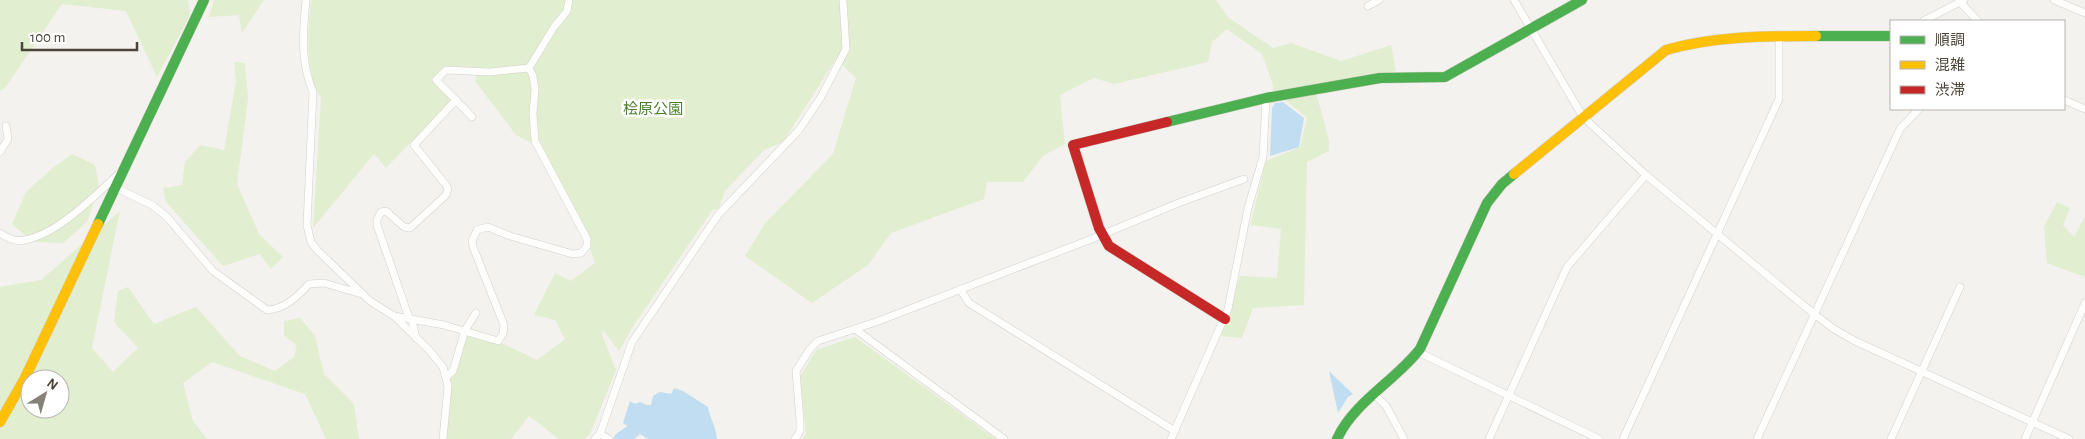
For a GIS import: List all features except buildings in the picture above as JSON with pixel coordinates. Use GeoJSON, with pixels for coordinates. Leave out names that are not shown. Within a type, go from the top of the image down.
{"type":"FeatureCollection","features":[{"type":"Feature","properties":{"kind":"street"},"geometry":{"type":"LineString","coordinates":[[0,422],[25,378],[204,0]]}},
{"type":"Feature","properties":{"kind":"street"},"geometry":{"type":"LineString","coordinates":[[306,0],[302,52],[306,76],[313,92],[307,224],[311,242],[364,295],[394,316],[437,359],[446,376],[448,386],[442,439]]}},
{"type":"Feature","properties":{"kind":"street"},"geometry":{"type":"LineString","coordinates":[[529,68],[554,27],[567,11],[569,0]]}},
{"type":"Feature","properties":{"kind":"street"},"geometry":{"type":"LineString","coordinates":[[609,439],[597,436],[632,342],[718,215],[799,130],[821,97],[846,49],[843,0]]}},
{"type":"Feature","properties":{"kind":"street"},"geometry":{"type":"LineString","coordinates":[[1368,6],[1379,0]]}},
{"type":"Feature","properties":{"kind":"street"},"geometry":{"type":"LineString","coordinates":[[1514,0],[1583,117],[1646,175],[1814,314],[1834,329],[1855,341],[2069,439]]}},
{"type":"Feature","properties":{"kind":"street"},"geometry":{"type":"LineString","coordinates":[[1225,318],[1109,246],[1102,234],[1073,145],[1266,98],[1380,78],[1445,77],[1582,0]]}},
{"type":"Feature","properties":{"kind":"street"},"geometry":{"type":"LineString","coordinates":[[2054,0],[2085,13]]}},
{"type":"Feature","properties":{"kind":"street"},"geometry":{"type":"LineString","coordinates":[[2072,7],[2076,0]]}},
{"type":"Feature","properties":{"kind":"street"},"geometry":{"type":"LineString","coordinates":[[1925,20],[1962,1],[1977,20]]}},
{"type":"Feature","properties":{"kind":"street"},"geometry":{"type":"LineString","coordinates":[[1623,439],[1779,99],[1779,36]]}},
{"type":"Feature","properties":{"kind":"street"},"geometry":{"type":"LineString","coordinates":[[1337,439],[1341,429],[1355,411],[1405,367],[1418,352],[1425,341],[1487,204],[1503,183],[1653,60],[1672,48],[1693,42],[1779,36],[1890,36]]}},
{"type":"Feature","properties":{"kind":"street"},"geometry":{"type":"LineString","coordinates":[[394,316],[465,330],[498,341],[504,330],[501,316],[473,247],[472,241],[477,230],[488,227],[510,236],[574,254],[581,253],[587,246],[587,239],[535,141],[532,114],[535,89],[533,76],[529,68]]}},
{"type":"Feature","properties":{"kind":"street"},"geometry":{"type":"LineString","coordinates":[[472,118],[436,80],[446,70],[490,72],[529,68]]}},
{"type":"Feature","properties":{"kind":"street"},"geometry":{"type":"LineString","coordinates":[[1172,439],[1228,309],[1248,208],[1263,157],[1266,98]]}},
{"type":"Feature","properties":{"kind":"street"},"geometry":{"type":"LineString","coordinates":[[416,338],[377,220],[379,214],[386,211],[404,227],[410,228],[446,195],[448,189],[446,185],[414,145],[456,100]]}},
{"type":"Feature","properties":{"kind":"street"},"geometry":{"type":"LineString","coordinates":[[2065,100],[2085,109]]}},
{"type":"Feature","properties":{"kind":"street"},"geometry":{"type":"LineString","coordinates":[[1757,439],[1900,129],[1918,110]]}},
{"type":"Feature","properties":{"kind":"street"},"geometry":{"type":"LineString","coordinates":[[0,152],[8,139],[6,126]]}},
{"type":"Feature","properties":{"kind":"street"},"geometry":{"type":"LineString","coordinates":[[0,233],[14,240],[25,240],[48,231],[63,222],[126,167]]}},
{"type":"Feature","properties":{"kind":"street"},"geometry":{"type":"LineString","coordinates":[[1489,439],[1567,267],[1646,175]]}},
{"type":"Feature","properties":{"kind":"street"},"geometry":{"type":"LineString","coordinates":[[795,439],[800,431],[796,371],[810,349],[818,341],[855,329],[1244,179]]}},
{"type":"Feature","properties":{"kind":"street"},"geometry":{"type":"LineString","coordinates":[[114,187],[152,205],[167,217],[213,270],[267,310],[276,309],[294,300],[309,284],[324,283],[364,295]]}},
{"type":"Feature","properties":{"kind":"street"},"geometry":{"type":"LineString","coordinates":[[1891,439],[1960,287]]}},
{"type":"Feature","properties":{"kind":"street"},"geometry":{"type":"LineString","coordinates":[[960,289],[969,303],[1175,431]]}},
{"type":"Feature","properties":{"kind":"street"},"geometry":{"type":"LineString","coordinates":[[2025,439],[2085,303]]}},
{"type":"Feature","properties":{"kind":"street"},"geometry":{"type":"LineString","coordinates":[[446,376],[452,371],[465,330],[476,313]]}},
{"type":"Feature","properties":{"kind":"street"},"geometry":{"type":"LineString","coordinates":[[855,329],[1004,439]]}},
{"type":"Feature","properties":{"kind":"street"},"geometry":{"type":"LineString","coordinates":[[1418,352],[1599,439]]}},
{"type":"Feature","properties":{"kind":"street"},"geometry":{"type":"LineString","coordinates":[[1374,395],[1386,406],[1404,439]]}},
{"type":"Feature","properties":{"kind":"green space"},"geometry":{"type":"Polygon","coordinates":[[[0,0],[188,0],[190,15],[157,77],[126,11],[62,4],[5,88],[0,91],[0,0]]]}},
{"type":"Feature","properties":{"kind":"green space"},"geometry":{"type":"Polygon","coordinates":[[[214,0],[264,0],[242,33],[239,15],[209,17],[214,0]]]}},
{"type":"Feature","properties":{"kind":"green space","name":"桧原公園"},"geometry":{"type":"Polygon","coordinates":[[[311,0],[1216,0],[1229,18],[1273,48],[1291,43],[1341,61],[1391,45],[1396,71],[1314,85],[1329,140],[1329,151],[1307,162],[1304,305],[1253,308],[1242,338],[1221,336],[1240,276],[1277,278],[1281,229],[1250,225],[1266,161],[1300,147],[1307,118],[1284,99],[1272,103],[1273,85],[1262,54],[1227,29],[1212,42],[1208,62],[1114,84],[1094,78],[1060,95],[1065,144],[1043,156],[1023,182],[987,182],[984,199],[891,233],[868,265],[812,303],[745,256],[766,222],[833,154],[856,78],[836,59],[783,142],[764,150],[725,191],[718,210],[713,209],[632,328],[619,351],[603,330],[602,335],[616,370],[590,434],[584,439],[559,439],[529,416],[511,439],[443,439],[448,375],[471,328],[537,360],[565,339],[555,320],[534,315],[555,273],[571,281],[595,263],[582,225],[541,148],[516,135],[475,81],[477,72],[446,70],[436,81],[450,96],[448,98],[451,101],[386,168],[374,154],[313,228],[321,98],[312,76],[308,50],[311,0]]]}},
{"type":"Feature","properties":{"kind":"green space"},"geometry":{"type":"Polygon","coordinates":[[[234,62],[245,63],[248,98],[237,184],[259,234],[283,257],[271,269],[260,254],[223,266],[166,202],[163,188],[182,185],[185,162],[200,145],[224,150],[236,81],[234,62]]]}},
{"type":"Feature","properties":{"kind":"green space"},"geometry":{"type":"Polygon","coordinates":[[[72,154],[95,165],[99,187],[87,222],[63,243],[33,242],[12,224],[26,192],[72,154]]]}},
{"type":"Feature","properties":{"kind":"green space"},"geometry":{"type":"Polygon","coordinates":[[[2057,202],[2070,208],[2063,225],[2074,237],[2085,217],[2085,277],[2047,263],[2044,227],[2057,202]]]}},
{"type":"Feature","properties":{"kind":"green space"},"geometry":{"type":"Polygon","coordinates":[[[120,211],[92,348],[113,372],[138,348],[114,322],[118,291],[128,287],[154,324],[196,307],[240,356],[275,371],[294,357],[297,346],[284,335],[284,321],[300,318],[315,336],[324,374],[354,404],[359,439],[326,439],[305,394],[212,362],[183,383],[193,421],[207,439],[0,439],[0,287],[41,280],[120,211]]]}},
{"type":"Feature","properties":{"kind":"green space"},"geometry":{"type":"Polygon","coordinates":[[[855,337],[996,439],[802,439],[806,434],[800,377],[816,350],[855,337]]]}},
{"type":"Feature","properties":{"kind":"water"},"geometry":{"type":"Polygon","coordinates":[[[1283,102],[1304,118],[1299,147],[1270,156],[1272,108],[1275,103],[1283,102]]]}},
{"type":"Feature","properties":{"kind":"water"},"geometry":{"type":"Polygon","coordinates":[[[1329,371],[1353,394],[1348,397],[1338,413],[1329,371]]]}},
{"type":"Feature","properties":{"kind":"water"},"geometry":{"type":"Polygon","coordinates":[[[674,388],[683,391],[708,407],[717,439],[648,439],[623,423],[630,401],[635,404],[640,402],[651,405],[653,396],[660,392],[671,394],[674,388]]]}},
{"type":"Feature","properties":{"kind":"waterway"},"geometry":{"type":"LineString","coordinates":[[621,439],[634,430]]}},
{"type":"Feature","properties":{"kind":"traffic: fast"},"geometry":{"type":"LineString","coordinates":[[98,224],[204,0]]}},
{"type":"Feature","properties":{"kind":"traffic: fast"},"geometry":{"type":"LineString","coordinates":[[1167,122],[1266,98],[1380,78],[1445,77],[1582,0]]}},
{"type":"Feature","properties":{"kind":"traffic: fast"},"geometry":{"type":"LineString","coordinates":[[1816,36],[1890,36]]}},
{"type":"Feature","properties":{"kind":"traffic: fast"},"geometry":{"type":"LineString","coordinates":[[1337,439],[1344,426],[1364,403],[1410,361],[1420,349],[1487,203],[1502,184],[1514,174]]}},
{"type":"Feature","properties":{"kind":"traffic: slow"},"geometry":{"type":"LineString","coordinates":[[1514,174],[1666,50],[1721,39],[1816,36]]}},
{"type":"Feature","properties":{"kind":"traffic: slow"},"geometry":{"type":"LineString","coordinates":[[0,422],[25,378],[98,224]]}},
{"type":"Feature","properties":{"kind":"traffic: jam"},"geometry":{"type":"LineString","coordinates":[[1167,122],[1073,145],[1099,228],[1109,246],[1225,319]]}}]}
